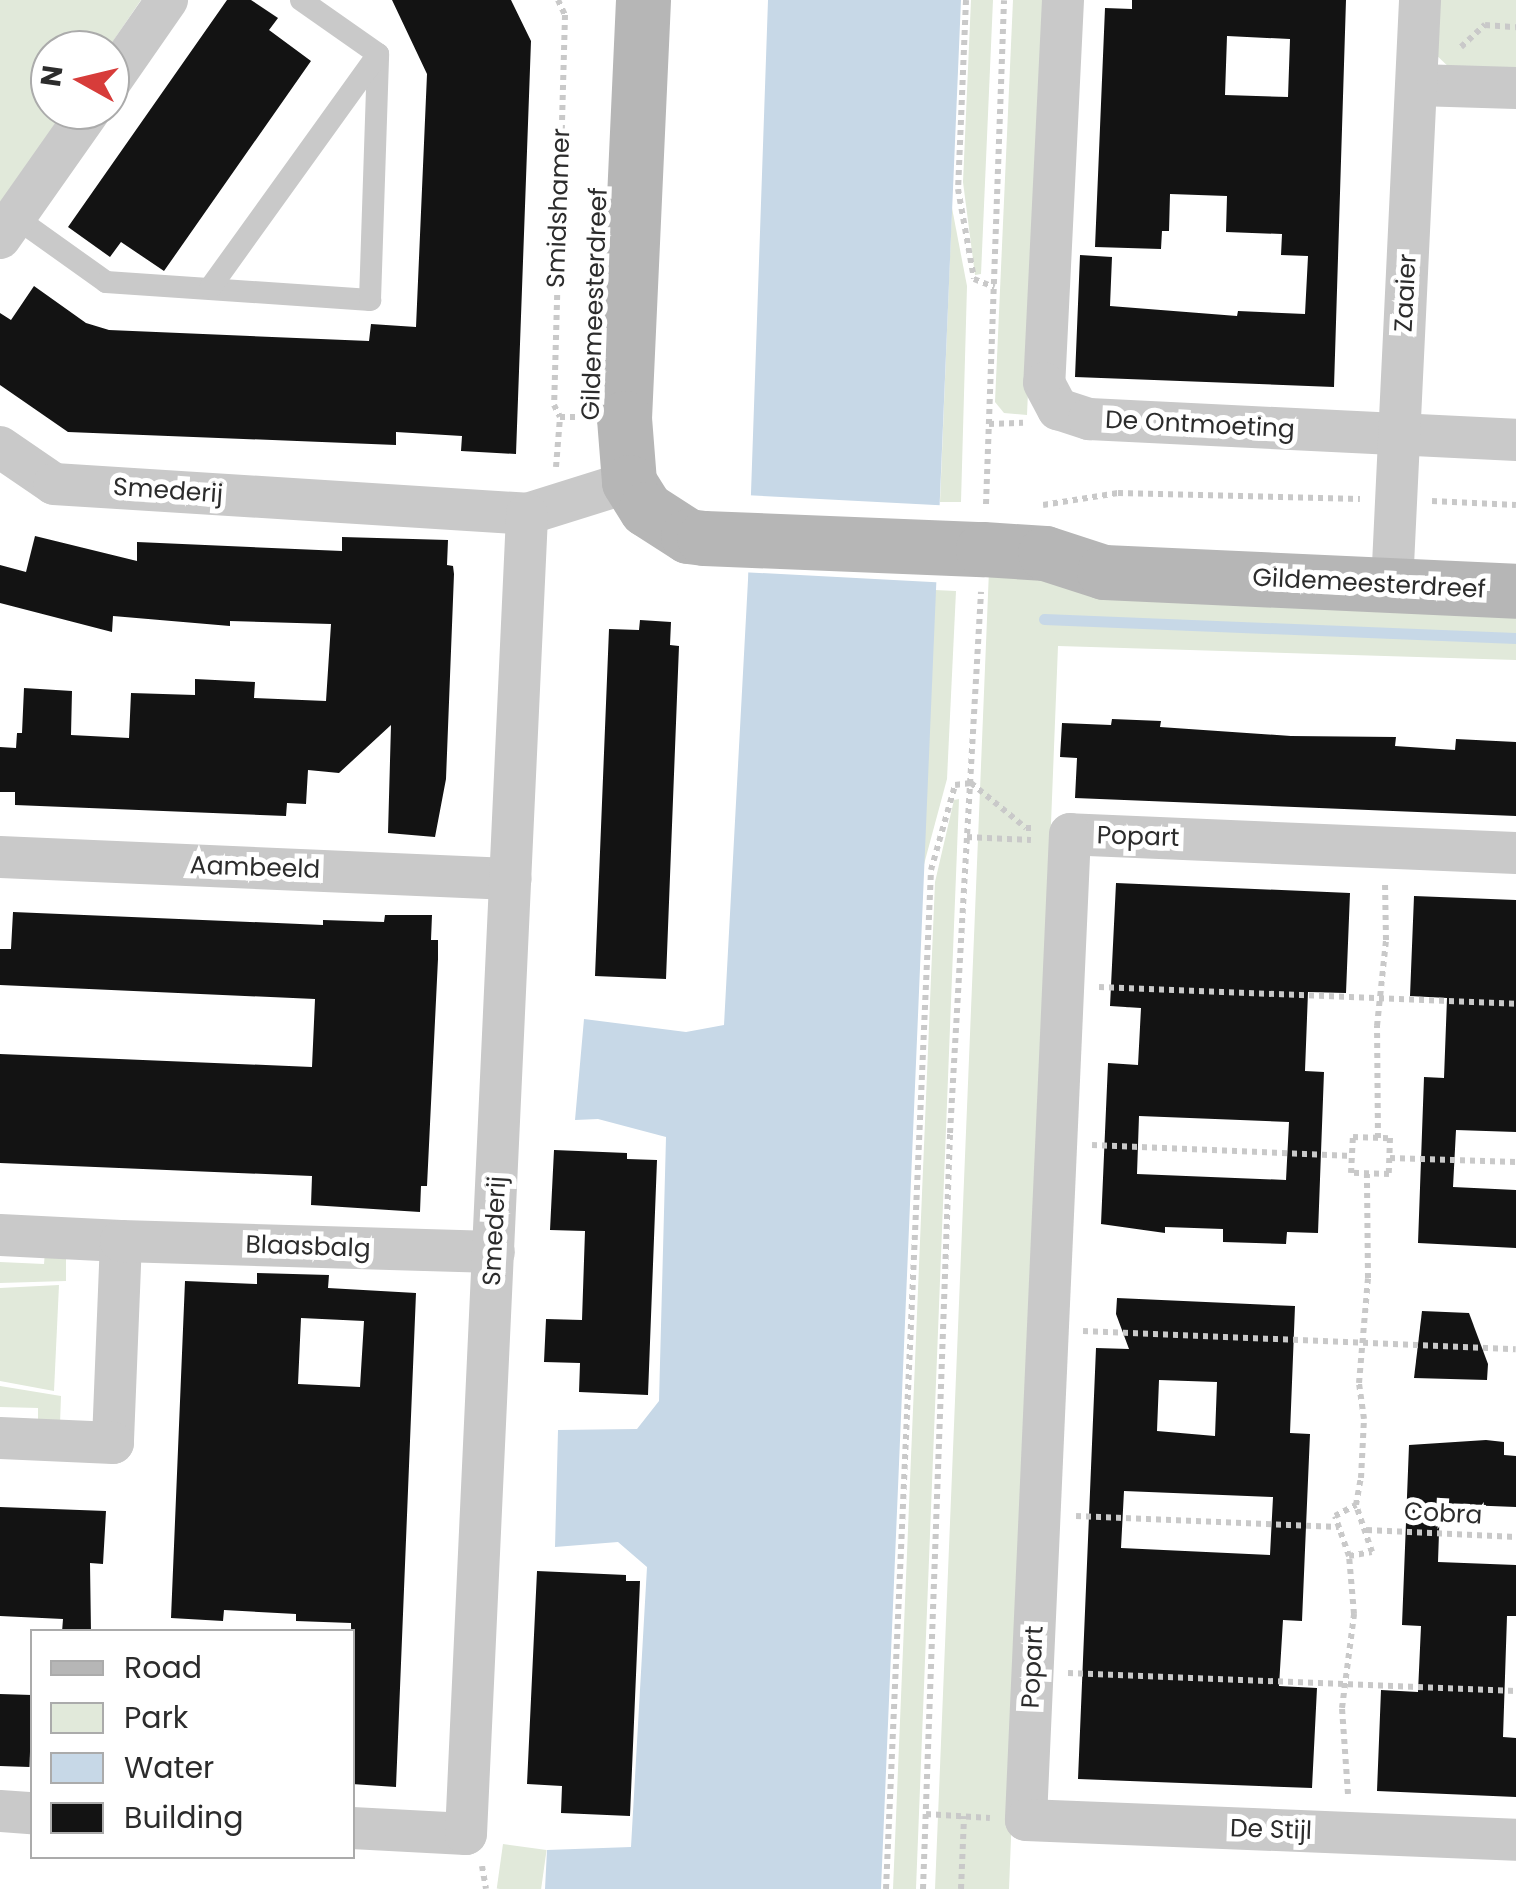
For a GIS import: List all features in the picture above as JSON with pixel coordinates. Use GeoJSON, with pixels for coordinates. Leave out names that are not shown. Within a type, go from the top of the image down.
{"type":"FeatureCollection","features":[{"type":"Feature","properties":{"kind":"street"},"geometry":{"type":"LineString","coordinates":[[130,53],[167,0]]}},
{"type":"Feature","properties":{"kind":"street","name":"Gildemeesterdreef"},"geometry":{"type":"LineString","coordinates":[[606,0],[590,452],[614,486],[626,533],[664,546],[696,537],[956,548],[1038,530],[1101,540],[1394,546],[1516,558]]}},
{"type":"Feature","properties":{"kind":"street","name":"Gildemeesterdreef"},"geometry":{"type":"LineString","coordinates":[[614,486],[624,418],[643,0]]}},
{"type":"Feature","properties":{"kind":"street","name":"De Ontmoeting"},"geometry":{"type":"LineString","coordinates":[[1063,0],[1044,383],[1058,410],[1089,419],[1516,440]]}},
{"type":"Feature","properties":{"kind":"street","name":"Zaaier"},"geometry":{"type":"LineString","coordinates":[[1394,546],[1420,0]]}},
{"type":"Feature","properties":{"kind":"street"},"geometry":{"type":"LineString","coordinates":[[1418,85],[1516,88]]}},
{"type":"Feature","properties":{"kind":"street"},"geometry":{"type":"LineString","coordinates":[[7,228],[76,130]]}},
{"type":"Feature","properties":{"kind":"street","name":"Smederij"},"geometry":{"type":"LineString","coordinates":[[0,448],[54,484],[527,514],[614,486]]}},
{"type":"Feature","properties":{"kind":"street","name":"Smederij"},"geometry":{"type":"LineString","coordinates":[[355,1828],[466,1834],[527,514]]}},
{"type":"Feature","properties":{"kind":"street","name":"Gildemeesterdreef"},"geometry":{"type":"LineString","coordinates":[[1394,546],[1516,592]]}},
{"type":"Feature","properties":{"kind":"street","name":"Popart"},"geometry":{"type":"LineString","coordinates":[[1026,1820],[1069,838],[1516,853]]}},
{"type":"Feature","properties":{"kind":"street","name":"Aambeeld"},"geometry":{"type":"LineString","coordinates":[[0,858],[510,879]]}},
{"type":"Feature","properties":{"kind":"street","name":"Blaasbalg"},"geometry":{"type":"LineString","coordinates":[[0,1236],[494,1252]]}},
{"type":"Feature","properties":{"kind":"street"},"geometry":{"type":"LineString","coordinates":[[0,1438],[114,1442],[121,1241]]}},
{"type":"Feature","properties":{"kind":"street"},"geometry":{"type":"LineString","coordinates":[[0,1811],[30,1812]]}},
{"type":"Feature","properties":{"kind":"street","name":"De Stijl"},"geometry":{"type":"LineString","coordinates":[[1026,1820],[1516,1840]]}},
{"type":"Feature","properties":{"kind":"lane"},"geometry":{"type":"LineString","coordinates":[[301,0],[378,54]]}},
{"type":"Feature","properties":{"kind":"lane"},"geometry":{"type":"LineString","coordinates":[[7,228],[106,282],[370,300],[378,54]]}},
{"type":"Feature","properties":{"kind":"lane"},"geometry":{"type":"LineString","coordinates":[[210,288],[378,54]]}},
{"type":"Feature","properties":{"kind":"path","name":"Smidshamer"},"geometry":{"type":"LineString","coordinates":[[558,0],[565,14],[554,406],[560,416]]}},
{"type":"Feature","properties":{"kind":"path"},"geometry":{"type":"LineString","coordinates":[[966,0],[958,189],[974,279],[994,287],[1004,0]]}},
{"type":"Feature","properties":{"kind":"path"},"geometry":{"type":"LineString","coordinates":[[1038,530],[1118,493],[1394,546],[1516,505]]}},
{"type":"Feature","properties":{"kind":"path"},"geometry":{"type":"LineString","coordinates":[[924,1889],[950,1133],[971,783]]}},
{"type":"Feature","properties":{"kind":"path"},"geometry":{"type":"LineString","coordinates":[[886,1889],[932,870],[955,785],[971,783],[1026,828],[1050,827],[1069,838]]}},
{"type":"Feature","properties":{"kind":"path"},"geometry":{"type":"LineString","coordinates":[[967,837],[1069,838]]}},
{"type":"Feature","properties":{"kind":"path"},"geometry":{"type":"LineString","coordinates":[[1378,1138],[1377,1026],[1386,848]]}},
{"type":"Feature","properties":{"kind":"path"},"geometry":{"type":"LineString","coordinates":[[1063,986],[1516,1004]]}},
{"type":"Feature","properties":{"kind":"path"},"geometry":{"type":"LineString","coordinates":[[1353,1136],[1390,1138],[1389,1174],[1351,1173],[1352,1156],[1353,1136]]}},
{"type":"Feature","properties":{"kind":"path"},"geometry":{"type":"LineString","coordinates":[[1056,1143],[1352,1156]]}},
{"type":"Feature","properties":{"kind":"path"},"geometry":{"type":"LineString","coordinates":[[1390,1158],[1516,1162]]}},
{"type":"Feature","properties":{"kind":"path"},"geometry":{"type":"LineString","coordinates":[[1349,1556],[1372,1552],[1356,1505],[1364,1418],[1359,1383],[1368,1278],[1367,1174]]}},
{"type":"Feature","properties":{"kind":"path"},"geometry":{"type":"LineString","coordinates":[[1048,1330],[1516,1349]]}},
{"type":"Feature","properties":{"kind":"path"},"geometry":{"type":"LineString","coordinates":[[1349,1833],[1342,1751],[1354,1614],[1349,1556],[1336,1516],[1356,1505]]}},
{"type":"Feature","properties":{"kind":"path"},"geometry":{"type":"LineString","coordinates":[[1040,1514],[1339,1528]]}},
{"type":"Feature","properties":{"kind":"path","name":"Cobra"},"geometry":{"type":"LineString","coordinates":[[1367,1530],[1516,1538]]}},
{"type":"Feature","properties":{"kind":"path"},"geometry":{"type":"LineString","coordinates":[[1033,1671],[1516,1691]]}},
{"type":"Feature","properties":{"kind":"path"},"geometry":{"type":"LineString","coordinates":[[926,1814],[1026,1820]]}},
{"type":"Feature","properties":{"kind":"path"},"geometry":{"type":"LineString","coordinates":[[961,1889],[964,1816]]}},
{"type":"Feature","properties":{"kind":"green space"},"geometry":{"type":"Polygon","coordinates":[[[0,0],[141,0],[121,30],[30,30],[30,130],[51,130],[0,204],[0,0]]]}},
{"type":"Feature","properties":{"kind":"green space"},"geometry":{"type":"Polygon","coordinates":[[[971,0],[993,0],[981,274],[975,275],[963,182],[971,0]]]}},
{"type":"Feature","properties":{"kind":"green space"},"geometry":{"type":"Polygon","coordinates":[[[1013,0],[1045,0],[1027,415],[1004,413],[995,402],[1013,0]]]}},
{"type":"Feature","properties":{"kind":"green space"},"geometry":{"type":"Polygon","coordinates":[[[1433,0],[1516,0],[1516,73],[1454,72],[1431,50],[1433,0]]]}},
{"type":"Feature","properties":{"kind":"green space"},"geometry":{"type":"Polygon","coordinates":[[[952,208],[967,286],[961,502],[940,502],[952,208]]]}},
{"type":"Feature","properties":{"kind":"green space"},"geometry":{"type":"Polygon","coordinates":[[[989,570],[1516,602],[1516,660],[1058,646],[1009,1889],[935,1889],[989,570]]]}},
{"type":"Feature","properties":{"kind":"green space"},"geometry":{"type":"Polygon","coordinates":[[[935,590],[956,591],[947,779],[923,868],[935,590]]]}},
{"type":"Feature","properties":{"kind":"green space"},"geometry":{"type":"Polygon","coordinates":[[[959,799],[916,1889],[893,1889],[935,882],[954,800],[959,799]]]}},
{"type":"Feature","properties":{"kind":"green space"},"geometry":{"type":"Polygon","coordinates":[[[45,1251],[66,1251],[66,1281],[0,1283],[0,1262],[44,1264],[45,1251]]]}},
{"type":"Feature","properties":{"kind":"green space"},"geometry":{"type":"Polygon","coordinates":[[[59,1285],[54,1391],[0,1381],[0,1288],[59,1285]]]}},
{"type":"Feature","properties":{"kind":"green space"},"geometry":{"type":"Polygon","coordinates":[[[0,1386],[61,1396],[60,1424],[38,1423],[38,1408],[0,1407],[0,1386]]]}},
{"type":"Feature","properties":{"kind":"green space"},"geometry":{"type":"Polygon","coordinates":[[[503,1844],[547,1850],[541,1889],[497,1889],[503,1844]]]}},
{"type":"Feature","properties":{"kind":"water"},"geometry":{"type":"Polygon","coordinates":[[[768,0],[961,0],[881,1889],[545,1889],[547,1850],[631,1847],[647,1567],[618,1542],[555,1547],[558,1430],[637,1429],[659,1401],[666,1137],[598,1119],[575,1120],[584,1019],[686,1032],[724,1025],[748,580],[768,0]]]}},
{"type":"Feature","properties":{"kind":"pier"},"geometry":{"type":"Polygon","coordinates":[[[744,495],[945,506],[941,582],[740,572],[744,495]]]}},
{"type":"Feature","properties":{"kind":"building"},"geometry":{"type":"Polygon","coordinates":[[[227,0],[251,0],[278,18],[269,30],[311,61],[164,271],[121,242],[110,257],[68,227],[227,0]]]}},
{"type":"Feature","properties":{"kind":"building"},"geometry":{"type":"Polygon","coordinates":[[[392,0],[511,0],[531,41],[516,454],[461,451],[462,436],[396,432],[396,445],[68,432],[0,385],[0,313],[11,320],[34,286],[86,323],[109,330],[369,341],[371,324],[416,327],[427,74],[392,0]]]}},
{"type":"Feature","properties":{"kind":"building"},"geometry":{"type":"Polygon","coordinates":[[[1132,0],[1346,0],[1334,387],[1075,377],[1080,255],[1112,257],[1110,306],[1237,316],[1238,311],[1305,314],[1308,256],[1281,255],[1282,234],[1226,232],[1227,196],[1170,194],[1169,231],[1162,231],[1161,249],[1095,247],[1105,8],[1132,9],[1132,0]],[[1227,36],[1225,95],[1288,97],[1290,39],[1227,36]]]}},
{"type":"Feature","properties":{"kind":"building"},"geometry":{"type":"Polygon","coordinates":[[[35,536],[137,561],[137,542],[342,551],[342,537],[448,540],[447,565],[453,566],[454,574],[446,779],[435,837],[388,833],[391,725],[339,773],[308,770],[306,804],[287,803],[286,816],[15,805],[15,792],[0,792],[0,747],[16,748],[17,733],[22,733],[24,688],[72,691],[71,735],[129,738],[131,693],[195,695],[195,679],[255,682],[254,698],[326,701],[331,624],[230,621],[230,626],[113,616],[112,632],[0,603],[0,565],[26,572],[35,536]]]}},
{"type":"Feature","properties":{"kind":"building"},"geometry":{"type":"Polygon","coordinates":[[[640,620],[671,622],[670,645],[679,646],[666,979],[595,976],[609,629],[639,630],[640,620]]]}},
{"type":"Feature","properties":{"kind":"building"},"geometry":{"type":"Polygon","coordinates":[[[1112,719],[1161,721],[1160,727],[1291,736],[1396,737],[1395,746],[1455,750],[1456,739],[1516,742],[1516,816],[1075,798],[1077,758],[1060,757],[1062,723],[1111,725],[1112,719]]]}},
{"type":"Feature","properties":{"kind":"building"},"geometry":{"type":"Polygon","coordinates":[[[1116,883],[1350,893],[1346,993],[1308,992],[1305,1071],[1324,1072],[1318,1233],[1287,1232],[1286,1244],[1223,1242],[1223,1229],[1165,1227],[1165,1233],[1101,1224],[1108,1063],[1138,1065],[1141,1008],[1110,1006],[1116,883]],[[1139,1116],[1137,1174],[1286,1180],[1289,1122],[1139,1116]]]}},
{"type":"Feature","properties":{"kind":"building"},"geometry":{"type":"Polygon","coordinates":[[[1414,896],[1516,900],[1516,1132],[1456,1130],[1453,1187],[1516,1190],[1516,1248],[1418,1243],[1424,1077],[1444,1078],[1447,998],[1410,996],[1414,896]]]}},
{"type":"Feature","properties":{"kind":"building"},"geometry":{"type":"Polygon","coordinates":[[[13,912],[323,925],[323,920],[384,922],[385,915],[432,915],[431,940],[438,940],[438,959],[427,1186],[421,1186],[420,1212],[311,1205],[312,1176],[0,1163],[0,1054],[312,1067],[315,999],[0,985],[0,949],[11,949],[13,912]]]}},
{"type":"Feature","properties":{"kind":"building"},"geometry":{"type":"Polygon","coordinates":[[[554,1150],[627,1153],[627,1159],[657,1160],[648,1395],[579,1392],[580,1363],[544,1362],[546,1319],[582,1320],[585,1231],[550,1230],[554,1150]]]}},
{"type":"Feature","properties":{"kind":"building"},"geometry":{"type":"Polygon","coordinates":[[[257,1273],[329,1275],[328,1288],[416,1293],[396,1787],[355,1784],[355,1629],[351,1629],[351,1623],[296,1621],[296,1614],[224,1610],[223,1621],[171,1618],[185,1281],[257,1284],[257,1273]],[[301,1318],[298,1384],[360,1387],[364,1321],[301,1318]]]}},
{"type":"Feature","properties":{"kind":"building"},"geometry":{"type":"Polygon","coordinates":[[[1117,1298],[1295,1306],[1290,1433],[1310,1434],[1302,1621],[1283,1620],[1279,1686],[1317,1688],[1312,1788],[1078,1779],[1096,1348],[1129,1349],[1116,1314],[1117,1298]],[[1159,1380],[1157,1431],[1215,1436],[1217,1382],[1159,1380]],[[1124,1491],[1121,1548],[1270,1555],[1273,1497],[1124,1491]]]}},
{"type":"Feature","properties":{"kind":"building"},"geometry":{"type":"Polygon","coordinates":[[[1422,1311],[1469,1313],[1488,1364],[1487,1380],[1414,1378],[1422,1311]]]}},
{"type":"Feature","properties":{"kind":"building"},"geometry":{"type":"Polygon","coordinates":[[[1504,1442],[1504,1455],[1516,1456],[1516,1507],[1440,1504],[1438,1562],[1516,1565],[1516,1616],[1507,1616],[1503,1737],[1516,1738],[1516,1797],[1377,1791],[1381,1690],[1418,1692],[1421,1626],[1402,1625],[1409,1445],[1504,1442]]]}},
{"type":"Feature","properties":{"kind":"building"},"geometry":{"type":"Polygon","coordinates":[[[0,1507],[106,1511],[103,1564],[90,1563],[91,1629],[62,1629],[63,1619],[0,1616],[0,1507]]]}},
{"type":"Feature","properties":{"kind":"building"},"geometry":{"type":"Polygon","coordinates":[[[537,1571],[626,1575],[626,1581],[640,1581],[630,1816],[561,1813],[562,1786],[527,1784],[537,1571]]]}},
{"type":"Feature","properties":{"kind":"building"},"geometry":{"type":"Polygon","coordinates":[[[0,1694],[30,1695],[29,1767],[0,1766],[0,1694]]]}},
{"type":"Feature","properties":{"kind":"waterway"},"geometry":{"type":"LineString","coordinates":[[1044,619],[1516,638]]}}]}
